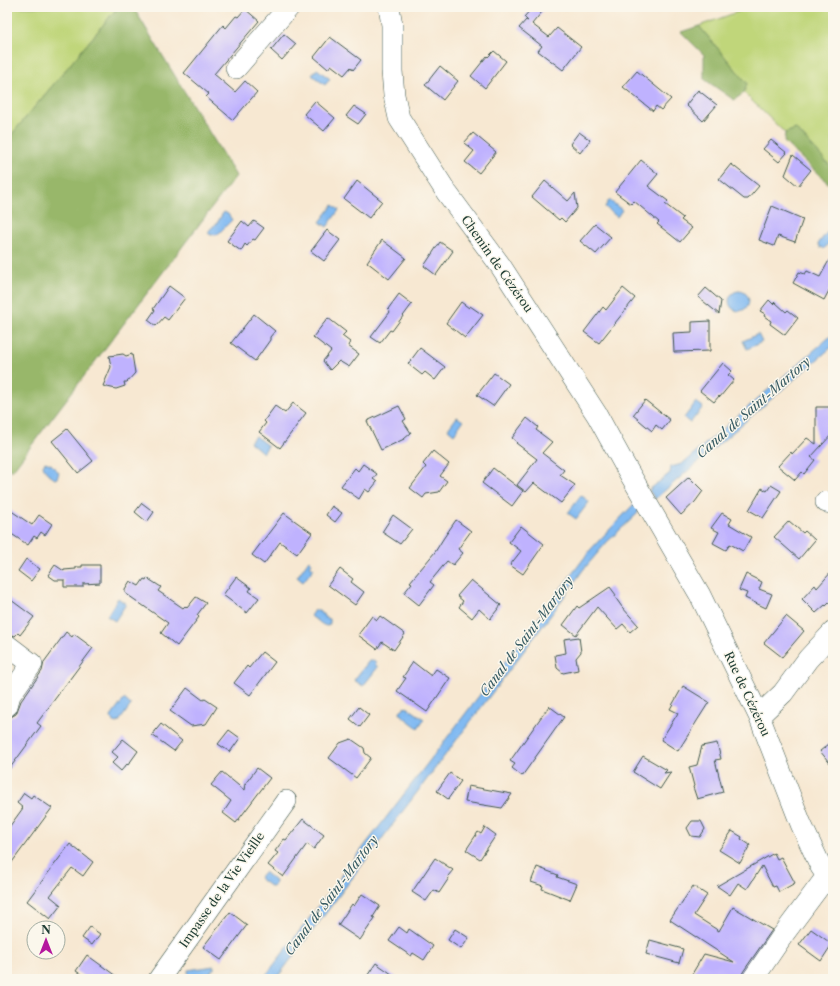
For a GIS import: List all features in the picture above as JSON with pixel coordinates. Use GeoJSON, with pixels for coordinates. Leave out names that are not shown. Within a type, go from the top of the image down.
{"type":"FeatureCollection","features":[{"type":"Feature","properties":{"kind":"street"},"geometry":{"type":"LineString","coordinates":[[236,68],[289,7]]}},
{"type":"Feature","properties":{"kind":"street","name":"Chemin de Cézérou"},"geometry":{"type":"LineString","coordinates":[[389,7],[392,25],[392,71],[398,118],[447,193],[500,265],[594,410],[645,501]]}},
{"type":"Feature","properties":{"kind":"street","name":"Rue de Cézérou"},"geometry":{"type":"LineString","coordinates":[[645,501],[700,595],[759,716],[801,824],[821,867],[830,880]]}},
{"type":"Feature","properties":{"kind":"street"},"geometry":{"type":"LineString","coordinates":[[759,716],[783,693],[808,659],[833,632]]}},
{"type":"Feature","properties":{"kind":"street"},"geometry":{"type":"LineString","coordinates":[[7,645],[32,664],[10,695],[7,706]]}},
{"type":"Feature","properties":{"kind":"street","name":"Impasse de la Vie Vieille"},"geometry":{"type":"LineString","coordinates":[[159,979],[286,801]]}},
{"type":"Feature","properties":{"kind":"street"},"geometry":{"type":"LineString","coordinates":[[753,979],[783,936],[830,880]]}},
{"type":"Feature","properties":{"kind":"green space"},"geometry":{"type":"Polygon","coordinates":[[[7,7],[118,7],[7,140],[7,7]]]}},
{"type":"Feature","properties":{"kind":"green space"},"geometry":{"type":"Polygon","coordinates":[[[118,7],[133,7],[236,176],[12,471],[7,467],[7,140],[118,7]]]}},
{"type":"Feature","properties":{"kind":"green space"},"geometry":{"type":"Polygon","coordinates":[[[751,7],[833,7],[833,169],[796,129],[785,133],[744,93],[747,83],[699,26],[751,7]]]}},
{"type":"Feature","properties":{"kind":"green space"},"geometry":{"type":"Polygon","coordinates":[[[699,26],[747,83],[744,93],[734,100],[704,79],[704,55],[681,32],[699,26]]]}},
{"type":"Feature","properties":{"kind":"green space"},"geometry":{"type":"Polygon","coordinates":[[[796,129],[833,169],[833,183],[830,185],[784,142],[785,133],[796,129]]]}},
{"type":"Feature","properties":{"kind":"water"},"geometry":{"type":"Polygon","coordinates":[[[317,69],[330,79],[325,85],[312,75],[317,69]]]}},
{"type":"Feature","properties":{"kind":"water"},"geometry":{"type":"Polygon","coordinates":[[[609,200],[622,210],[617,217],[605,207],[609,200]]]}},
{"type":"Feature","properties":{"kind":"water"},"geometry":{"type":"Polygon","coordinates":[[[333,205],[339,210],[327,227],[320,222],[333,205]]]}},
{"type":"Feature","properties":{"kind":"water"},"geometry":{"type":"Polygon","coordinates":[[[224,212],[228,214],[232,220],[218,234],[211,235],[208,233],[209,231],[217,223],[224,212]]]}},
{"type":"Feature","properties":{"kind":"water"},"geometry":{"type":"Polygon","coordinates":[[[828,231],[833,235],[833,238],[824,249],[822,247],[820,248],[818,244],[828,231]]]}},
{"type":"Feature","properties":{"kind":"water"},"geometry":{"type":"Polygon","coordinates":[[[735,291],[743,291],[749,297],[749,305],[743,311],[735,311],[729,305],[729,297],[735,291]]]}},
{"type":"Feature","properties":{"kind":"water"},"geometry":{"type":"Polygon","coordinates":[[[758,334],[762,342],[747,349],[743,341],[758,334]]]}},
{"type":"Feature","properties":{"kind":"water","name":"Canal de Saint-Martory"},"geometry":{"type":"Polygon","coordinates":[[[833,334],[833,346],[655,499],[649,490],[670,473],[671,467],[682,464],[833,334]]]}},
{"type":"Feature","properties":{"kind":"water"},"geometry":{"type":"Polygon","coordinates":[[[696,402],[703,407],[690,423],[684,418],[696,402]]]}},
{"type":"Feature","properties":{"kind":"water"},"geometry":{"type":"Polygon","coordinates":[[[457,417],[463,421],[454,434],[448,429],[457,417]]]}},
{"type":"Feature","properties":{"kind":"water"},"geometry":{"type":"Polygon","coordinates":[[[255,436],[268,446],[263,453],[250,442],[255,436]]]}},
{"type":"Feature","properties":{"kind":"water"},"geometry":{"type":"Polygon","coordinates":[[[45,462],[51,464],[59,473],[57,478],[55,479],[46,471],[43,465],[45,462]]]}},
{"type":"Feature","properties":{"kind":"water"},"geometry":{"type":"Polygon","coordinates":[[[581,495],[589,502],[576,519],[568,513],[581,495]]]}},
{"type":"Feature","properties":{"kind":"water","name":"Canal de Saint-Martory"},"geometry":{"type":"Polygon","coordinates":[[[636,504],[639,510],[637,514],[607,542],[583,570],[554,611],[276,979],[263,979],[591,549],[633,505],[636,504]]]}},
{"type":"Feature","properties":{"kind":"water"},"geometry":{"type":"Polygon","coordinates":[[[309,560],[312,563],[310,566],[314,568],[303,582],[297,577],[309,560]]]}},
{"type":"Feature","properties":{"kind":"water"},"geometry":{"type":"Polygon","coordinates":[[[118,598],[126,604],[115,621],[107,616],[118,598]]]}},
{"type":"Feature","properties":{"kind":"water"},"geometry":{"type":"Polygon","coordinates":[[[315,610],[319,610],[324,617],[330,619],[328,626],[322,624],[311,616],[315,610]]]}},
{"type":"Feature","properties":{"kind":"water"},"geometry":{"type":"Polygon","coordinates":[[[369,661],[375,661],[376,666],[378,667],[363,686],[354,680],[369,661]]]}},
{"type":"Feature","properties":{"kind":"water"},"geometry":{"type":"Polygon","coordinates":[[[124,699],[131,705],[118,723],[113,722],[111,717],[124,699]]]}},
{"type":"Feature","properties":{"kind":"water"},"geometry":{"type":"Polygon","coordinates":[[[405,707],[424,719],[418,728],[401,715],[400,711],[405,707]]]}},
{"type":"Feature","properties":{"kind":"water"},"geometry":{"type":"Polygon","coordinates":[[[264,872],[275,881],[274,886],[271,887],[259,878],[264,872]]]}},
{"type":"Feature","properties":{"kind":"water"},"geometry":{"type":"Polygon","coordinates":[[[214,966],[214,969],[211,970],[212,976],[189,979],[188,970],[214,966]]]}},
{"type":"Feature","properties":{"kind":"building"},"geometry":{"type":"Polygon","coordinates":[[[533,7],[546,7],[532,24],[549,37],[557,28],[581,47],[563,70],[538,51],[542,46],[519,28],[526,20],[528,21],[524,17],[533,7]]]}},
{"type":"Feature","properties":{"kind":"building"},"geometry":{"type":"Polygon","coordinates":[[[245,9],[259,21],[214,74],[235,92],[245,81],[257,92],[233,120],[206,97],[209,94],[184,73],[223,25],[226,28],[236,16],[238,17],[245,9]]]}},
{"type":"Feature","properties":{"kind":"building"},"geometry":{"type":"Polygon","coordinates":[[[284,34],[296,44],[282,60],[271,50],[284,34]]]}},
{"type":"Feature","properties":{"kind":"building"},"geometry":{"type":"Polygon","coordinates":[[[330,37],[361,60],[353,70],[351,67],[344,75],[331,65],[328,69],[314,57],[330,37]]]}},
{"type":"Feature","properties":{"kind":"building"},"geometry":{"type":"Polygon","coordinates":[[[494,51],[506,61],[485,88],[471,76],[487,56],[488,57],[494,51]]]}},
{"type":"Feature","properties":{"kind":"building"},"geometry":{"type":"Polygon","coordinates":[[[440,66],[458,81],[443,100],[425,85],[440,66]]]}},
{"type":"Feature","properties":{"kind":"building"},"geometry":{"type":"Polygon","coordinates":[[[637,71],[671,99],[661,110],[656,106],[653,111],[623,87],[637,71]]]}},
{"type":"Feature","properties":{"kind":"building"},"geometry":{"type":"Polygon","coordinates":[[[698,90],[717,105],[703,121],[686,105],[698,90]]]}},
{"type":"Feature","properties":{"kind":"building"},"geometry":{"type":"Polygon","coordinates":[[[315,101],[335,118],[324,131],[304,114],[315,101]]]}},
{"type":"Feature","properties":{"kind":"building"},"geometry":{"type":"Polygon","coordinates":[[[354,106],[366,114],[358,124],[346,116],[354,106]]]}},
{"type":"Feature","properties":{"kind":"building"},"geometry":{"type":"Polygon","coordinates":[[[579,132],[590,140],[580,153],[570,144],[579,132]]]}},
{"type":"Feature","properties":{"kind":"building"},"geometry":{"type":"Polygon","coordinates":[[[473,133],[496,152],[479,173],[465,162],[474,151],[464,143],[473,133]]]}},
{"type":"Feature","properties":{"kind":"building"},"geometry":{"type":"Polygon","coordinates":[[[771,140],[787,153],[779,162],[763,149],[771,140]]]}},
{"type":"Feature","properties":{"kind":"building"},"geometry":{"type":"Polygon","coordinates":[[[793,155],[811,170],[798,186],[785,175],[793,155]]]}},
{"type":"Feature","properties":{"kind":"building"},"geometry":{"type":"Polygon","coordinates":[[[641,160],[658,174],[648,186],[668,201],[665,204],[683,218],[681,220],[692,228],[680,242],[657,224],[659,222],[634,201],[631,204],[615,192],[641,160]]]}},
{"type":"Feature","properties":{"kind":"building"},"geometry":{"type":"Polygon","coordinates":[[[731,164],[759,186],[748,199],[744,199],[719,179],[731,164]]]}},
{"type":"Feature","properties":{"kind":"building"},"geometry":{"type":"Polygon","coordinates":[[[357,181],[382,201],[369,218],[344,199],[357,181]]]}},
{"type":"Feature","properties":{"kind":"building"},"geometry":{"type":"Polygon","coordinates":[[[545,181],[568,201],[575,193],[577,208],[565,222],[561,218],[559,220],[532,197],[545,181]]]}},
{"type":"Feature","properties":{"kind":"building"},"geometry":{"type":"Polygon","coordinates":[[[772,206],[803,219],[795,242],[778,236],[774,246],[759,240],[772,206]]]}},
{"type":"Feature","properties":{"kind":"building"},"geometry":{"type":"Polygon","coordinates":[[[242,221],[249,227],[254,221],[264,228],[255,240],[253,239],[247,246],[245,244],[241,251],[227,241],[242,221]]]}},
{"type":"Feature","properties":{"kind":"building"},"geometry":{"type":"Polygon","coordinates":[[[595,224],[611,237],[596,254],[580,241],[595,224]]]}},
{"type":"Feature","properties":{"kind":"building"},"geometry":{"type":"Polygon","coordinates":[[[327,230],[340,240],[324,261],[311,251],[327,230]]]}},
{"type":"Feature","properties":{"kind":"building"},"geometry":{"type":"Polygon","coordinates":[[[382,240],[406,258],[389,279],[367,262],[382,240]]]}},
{"type":"Feature","properties":{"kind":"building"},"geometry":{"type":"Polygon","coordinates":[[[440,242],[453,251],[436,275],[424,266],[440,242]]]}},
{"type":"Feature","properties":{"kind":"building"},"geometry":{"type":"Polygon","coordinates":[[[833,253],[833,283],[824,300],[793,283],[799,272],[805,274],[807,271],[820,277],[833,253]]]}},
{"type":"Feature","properties":{"kind":"building"},"geometry":{"type":"Polygon","coordinates":[[[169,286],[185,298],[168,320],[164,317],[156,326],[148,320],[155,310],[153,309],[169,286]]]}},
{"type":"Feature","properties":{"kind":"building"},"geometry":{"type":"Polygon","coordinates":[[[623,288],[635,298],[599,343],[584,332],[603,307],[606,310],[623,288]]]}},
{"type":"Feature","properties":{"kind":"building"},"geometry":{"type":"Polygon","coordinates":[[[706,288],[721,301],[719,314],[698,297],[706,288]]]}},
{"type":"Feature","properties":{"kind":"building"},"geometry":{"type":"Polygon","coordinates":[[[399,294],[412,304],[392,331],[390,330],[380,343],[371,337],[390,312],[388,309],[399,294]]]}},
{"type":"Feature","properties":{"kind":"building"},"geometry":{"type":"Polygon","coordinates":[[[769,300],[773,304],[775,302],[786,312],[788,310],[798,318],[785,335],[770,324],[771,321],[760,311],[769,300]]]}},
{"type":"Feature","properties":{"kind":"building"},"geometry":{"type":"Polygon","coordinates":[[[461,302],[483,315],[465,338],[446,323],[461,302]]]}},
{"type":"Feature","properties":{"kind":"building"},"geometry":{"type":"Polygon","coordinates":[[[254,314],[275,331],[255,361],[231,343],[254,314]]]}},
{"type":"Feature","properties":{"kind":"building"},"geometry":{"type":"Polygon","coordinates":[[[328,318],[346,332],[342,336],[350,342],[348,346],[359,354],[349,367],[339,361],[330,370],[323,361],[331,351],[313,337],[328,318]]]}},
{"type":"Feature","properties":{"kind":"building"},"geometry":{"type":"Polygon","coordinates":[[[710,321],[710,351],[674,352],[673,333],[692,332],[692,322],[710,321]]]}},
{"type":"Feature","properties":{"kind":"building"},"geometry":{"type":"Polygon","coordinates":[[[420,348],[445,367],[435,380],[425,372],[422,375],[408,364],[420,348]]]}},
{"type":"Feature","properties":{"kind":"building"},"geometry":{"type":"Polygon","coordinates":[[[123,354],[126,356],[132,354],[135,373],[127,382],[124,382],[125,386],[116,389],[103,386],[111,367],[109,356],[123,354]]]}},
{"type":"Feature","properties":{"kind":"building"},"geometry":{"type":"Polygon","coordinates":[[[723,363],[732,371],[728,375],[734,380],[714,402],[700,391],[723,363]]]}},
{"type":"Feature","properties":{"kind":"building"},"geometry":{"type":"Polygon","coordinates":[[[494,373],[509,384],[493,406],[477,395],[494,373]]]}},
{"type":"Feature","properties":{"kind":"building"},"geometry":{"type":"Polygon","coordinates":[[[645,400],[670,420],[662,430],[656,425],[652,431],[633,415],[645,400]]]}},
{"type":"Feature","properties":{"kind":"building"},"geometry":{"type":"Polygon","coordinates":[[[293,403],[306,413],[280,448],[259,432],[266,423],[264,421],[275,406],[285,413],[293,403]]]}},
{"type":"Feature","properties":{"kind":"building"},"geometry":{"type":"Polygon","coordinates":[[[399,406],[406,419],[403,421],[411,433],[404,439],[381,450],[367,421],[399,406]]]}},
{"type":"Feature","properties":{"kind":"building"},"geometry":{"type":"Polygon","coordinates":[[[816,407],[833,407],[833,433],[811,457],[815,460],[804,474],[802,472],[795,480],[778,466],[807,438],[816,444],[816,407]]]}},
{"type":"Feature","properties":{"kind":"building"},"geometry":{"type":"Polygon","coordinates":[[[527,418],[538,427],[536,430],[552,442],[542,453],[564,470],[560,475],[575,485],[561,503],[534,483],[526,492],[517,485],[537,459],[516,443],[517,442],[512,438],[527,418]]]}},
{"type":"Feature","properties":{"kind":"building"},"geometry":{"type":"Polygon","coordinates":[[[67,429],[93,461],[78,473],[52,441],[67,429]]]}},
{"type":"Feature","properties":{"kind":"building"},"geometry":{"type":"Polygon","coordinates":[[[433,451],[449,464],[440,476],[447,481],[439,492],[426,494],[423,498],[410,488],[426,467],[423,464],[433,451]]]}},
{"type":"Feature","properties":{"kind":"building"},"geometry":{"type":"Polygon","coordinates":[[[363,464],[377,474],[373,479],[377,482],[369,492],[365,489],[359,499],[341,486],[355,468],[358,471],[363,464]]]}},
{"type":"Feature","properties":{"kind":"building"},"geometry":{"type":"Polygon","coordinates":[[[493,468],[523,491],[512,506],[482,483],[493,468]]]}},
{"type":"Feature","properties":{"kind":"building"},"geometry":{"type":"Polygon","coordinates":[[[689,477],[703,491],[695,502],[681,515],[666,498],[689,477]]]}},
{"type":"Feature","properties":{"kind":"building"},"geometry":{"type":"Polygon","coordinates":[[[771,485],[781,491],[763,518],[749,510],[762,488],[767,491],[771,485]]]}},
{"type":"Feature","properties":{"kind":"building"},"geometry":{"type":"Polygon","coordinates":[[[142,503],[154,512],[147,522],[135,512],[142,503]]]}},
{"type":"Feature","properties":{"kind":"building"},"geometry":{"type":"Polygon","coordinates":[[[332,506],[342,513],[335,522],[326,515],[332,506]]]}},
{"type":"Feature","properties":{"kind":"building"},"geometry":{"type":"Polygon","coordinates":[[[7,508],[32,525],[39,515],[52,524],[45,535],[41,532],[37,538],[34,536],[28,545],[7,531],[7,508]]]}},
{"type":"Feature","properties":{"kind":"building"},"geometry":{"type":"Polygon","coordinates":[[[284,513],[312,533],[297,554],[280,542],[264,564],[252,555],[284,513]]]}},
{"type":"Feature","properties":{"kind":"building"},"geometry":{"type":"Polygon","coordinates":[[[722,513],[732,519],[729,524],[751,537],[743,551],[730,544],[726,550],[713,543],[719,532],[711,528],[722,513]]]}},
{"type":"Feature","properties":{"kind":"building"},"geometry":{"type":"Polygon","coordinates":[[[393,515],[412,529],[400,544],[382,532],[393,515]]]}},
{"type":"Feature","properties":{"kind":"building"},"geometry":{"type":"Polygon","coordinates":[[[456,520],[471,531],[458,549],[463,553],[453,565],[447,561],[430,582],[434,585],[419,605],[404,593],[412,583],[410,582],[435,552],[456,520]]]}},
{"type":"Feature","properties":{"kind":"building"},"geometry":{"type":"Polygon","coordinates":[[[789,521],[803,533],[805,531],[815,540],[799,559],[774,537],[789,521]]]}},
{"type":"Feature","properties":{"kind":"building"},"geometry":{"type":"Polygon","coordinates":[[[521,526],[544,544],[523,574],[510,565],[521,551],[509,542],[521,526]]]}},
{"type":"Feature","properties":{"kind":"building"},"geometry":{"type":"Polygon","coordinates":[[[26,559],[40,569],[31,581],[18,571],[26,559]]]}},
{"type":"Feature","properties":{"kind":"building"},"geometry":{"type":"Polygon","coordinates":[[[55,565],[64,571],[76,569],[76,567],[82,567],[82,565],[100,565],[100,583],[83,584],[83,587],[64,587],[64,580],[55,580],[48,575],[55,565]]]}},
{"type":"Feature","properties":{"kind":"building"},"geometry":{"type":"Polygon","coordinates":[[[340,569],[353,579],[351,582],[364,592],[355,605],[328,585],[340,569]]]}},
{"type":"Feature","properties":{"kind":"building"},"geometry":{"type":"Polygon","coordinates":[[[833,570],[833,599],[816,613],[802,599],[815,585],[817,588],[833,570]]]}},
{"type":"Feature","properties":{"kind":"building"},"geometry":{"type":"Polygon","coordinates":[[[746,574],[762,582],[759,589],[772,594],[766,608],[745,598],[747,593],[739,590],[746,574]]]}},
{"type":"Feature","properties":{"kind":"building"},"geometry":{"type":"Polygon","coordinates":[[[236,577],[251,588],[249,591],[259,598],[247,613],[223,595],[236,577]]]}},
{"type":"Feature","properties":{"kind":"building"},"geometry":{"type":"Polygon","coordinates":[[[147,578],[161,587],[158,591],[183,608],[185,606],[187,608],[196,597],[206,603],[197,615],[199,617],[177,646],[161,633],[168,623],[125,593],[125,589],[130,581],[139,586],[144,579],[146,580],[147,578]]]}},
{"type":"Feature","properties":{"kind":"building"},"geometry":{"type":"Polygon","coordinates":[[[471,580],[501,605],[490,619],[479,609],[472,618],[459,607],[463,601],[457,596],[471,580]]]}},
{"type":"Feature","properties":{"kind":"building"},"geometry":{"type":"Polygon","coordinates":[[[610,587],[622,607],[638,625],[630,632],[623,624],[617,629],[597,607],[576,635],[563,625],[577,606],[579,608],[610,587]]]}},
{"type":"Feature","properties":{"kind":"building"},"geometry":{"type":"Polygon","coordinates":[[[7,597],[34,617],[20,635],[18,633],[15,636],[7,633],[7,597]]]}},
{"type":"Feature","properties":{"kind":"building"},"geometry":{"type":"Polygon","coordinates":[[[372,616],[377,620],[380,616],[405,634],[394,650],[382,642],[377,649],[358,635],[372,616]]]}},
{"type":"Feature","properties":{"kind":"building"},"geometry":{"type":"Polygon","coordinates":[[[786,616],[804,631],[782,657],[764,643],[786,616]]]}},
{"type":"Feature","properties":{"kind":"building"},"geometry":{"type":"Polygon","coordinates":[[[66,632],[72,637],[74,634],[93,648],[37,723],[41,726],[7,772],[7,720],[16,714],[21,701],[42,671],[44,662],[66,632]]]}},
{"type":"Feature","properties":{"kind":"building"},"geometry":{"type":"Polygon","coordinates":[[[579,637],[581,652],[576,658],[578,670],[563,673],[557,668],[555,655],[566,653],[564,639],[579,637]]]}},
{"type":"Feature","properties":{"kind":"building"},"geometry":{"type":"Polygon","coordinates":[[[262,652],[275,662],[250,695],[234,683],[247,666],[249,668],[262,652]]]}},
{"type":"Feature","properties":{"kind":"building"},"geometry":{"type":"Polygon","coordinates":[[[413,662],[431,676],[436,669],[450,678],[427,712],[397,691],[406,678],[403,677],[413,662]]]}},
{"type":"Feature","properties":{"kind":"building"},"geometry":{"type":"Polygon","coordinates":[[[683,686],[709,702],[678,751],[661,740],[678,713],[670,709],[683,686]]]}},
{"type":"Feature","properties":{"kind":"building"},"geometry":{"type":"Polygon","coordinates":[[[187,688],[203,700],[205,699],[217,707],[206,724],[191,726],[170,711],[187,688]]]}},
{"type":"Feature","properties":{"kind":"building"},"geometry":{"type":"Polygon","coordinates":[[[549,706],[564,717],[522,776],[512,768],[515,764],[510,761],[549,706]]]}},
{"type":"Feature","properties":{"kind":"building"},"geometry":{"type":"Polygon","coordinates":[[[359,707],[369,715],[360,727],[350,719],[359,707]]]}},
{"type":"Feature","properties":{"kind":"building"},"geometry":{"type":"Polygon","coordinates":[[[161,724],[182,741],[174,751],[152,735],[161,724]]]}},
{"type":"Feature","properties":{"kind":"building"},"geometry":{"type":"Polygon","coordinates":[[[229,730],[240,738],[230,752],[218,744],[229,730]]]}},
{"type":"Feature","properties":{"kind":"building"},"geometry":{"type":"Polygon","coordinates":[[[123,739],[138,751],[128,765],[127,764],[121,771],[112,763],[118,757],[112,752],[123,739]]]}},
{"type":"Feature","properties":{"kind":"building"},"geometry":{"type":"Polygon","coordinates":[[[351,739],[364,748],[365,753],[371,758],[356,778],[329,758],[340,743],[351,739]]]}},
{"type":"Feature","properties":{"kind":"building"},"geometry":{"type":"Polygon","coordinates":[[[833,741],[833,767],[820,751],[833,741]]]}},
{"type":"Feature","properties":{"kind":"building"},"geometry":{"type":"Polygon","coordinates":[[[717,743],[721,759],[715,760],[723,792],[697,799],[689,767],[697,765],[702,746],[717,743]]]}},
{"type":"Feature","properties":{"kind":"building"},"geometry":{"type":"Polygon","coordinates":[[[643,756],[667,770],[664,773],[671,772],[660,789],[633,772],[643,756]]]}},
{"type":"Feature","properties":{"kind":"building"},"geometry":{"type":"Polygon","coordinates":[[[257,768],[270,778],[236,823],[223,813],[231,801],[211,785],[222,772],[244,790],[245,784],[257,768]]]}},
{"type":"Feature","properties":{"kind":"building"},"geometry":{"type":"Polygon","coordinates":[[[450,773],[461,781],[448,799],[437,791],[450,773]]]}},
{"type":"Feature","properties":{"kind":"building"},"geometry":{"type":"Polygon","coordinates":[[[468,786],[512,794],[502,808],[465,802],[468,786]]]}},
{"type":"Feature","properties":{"kind":"building"},"geometry":{"type":"Polygon","coordinates":[[[24,793],[31,798],[33,795],[52,808],[7,869],[7,830],[23,808],[17,803],[24,793]]]}},
{"type":"Feature","properties":{"kind":"building"},"geometry":{"type":"Polygon","coordinates":[[[303,819],[324,835],[314,849],[307,844],[283,877],[268,865],[278,853],[275,851],[284,839],[286,840],[303,819]]]}},
{"type":"Feature","properties":{"kind":"building"},"geometry":{"type":"Polygon","coordinates":[[[692,821],[701,821],[705,829],[700,837],[691,836],[687,828],[692,821]]]}},
{"type":"Feature","properties":{"kind":"building"},"geometry":{"type":"Polygon","coordinates":[[[485,827],[496,835],[480,859],[466,850],[478,832],[481,834],[485,827]]]}},
{"type":"Feature","properties":{"kind":"building"},"geometry":{"type":"Polygon","coordinates":[[[732,831],[742,837],[741,839],[750,845],[740,863],[719,850],[732,831]]]}},
{"type":"Feature","properties":{"kind":"building"},"geometry":{"type":"Polygon","coordinates":[[[70,844],[93,862],[83,876],[72,868],[50,896],[61,905],[50,919],[27,901],[70,844]]]}},
{"type":"Feature","properties":{"kind":"building"},"geometry":{"type":"Polygon","coordinates":[[[774,853],[777,859],[781,857],[795,883],[779,892],[776,886],[773,887],[762,866],[747,889],[738,883],[730,895],[717,886],[774,853]]]}},
{"type":"Feature","properties":{"kind":"building"},"geometry":{"type":"Polygon","coordinates":[[[435,858],[453,870],[439,893],[434,890],[426,901],[412,892],[435,858]]]}},
{"type":"Feature","properties":{"kind":"building"},"geometry":{"type":"Polygon","coordinates":[[[537,867],[558,875],[557,877],[577,884],[570,900],[542,889],[543,886],[531,882],[537,867]]]}},
{"type":"Feature","properties":{"kind":"building"},"geometry":{"type":"Polygon","coordinates":[[[693,886],[707,895],[694,915],[719,931],[733,907],[772,930],[743,972],[741,979],[689,979],[704,954],[734,962],[670,920],[693,886]]]}},
{"type":"Feature","properties":{"kind":"building"},"geometry":{"type":"Polygon","coordinates":[[[362,894],[380,906],[373,917],[375,918],[360,940],[338,925],[352,904],[354,906],[362,894]]]}},
{"type":"Feature","properties":{"kind":"building"},"geometry":{"type":"Polygon","coordinates":[[[230,912],[247,925],[221,960],[203,947],[230,912]]]}},
{"type":"Feature","properties":{"kind":"building"},"geometry":{"type":"Polygon","coordinates":[[[90,927],[100,934],[92,945],[82,938],[90,927]]]}},
{"type":"Feature","properties":{"kind":"building"},"geometry":{"type":"Polygon","coordinates":[[[399,927],[407,933],[409,929],[433,946],[424,960],[413,953],[411,956],[389,941],[399,927]]]}},
{"type":"Feature","properties":{"kind":"building"},"geometry":{"type":"Polygon","coordinates":[[[455,929],[469,938],[461,949],[448,940],[455,929]]]}},
{"type":"Feature","properties":{"kind":"building"},"geometry":{"type":"Polygon","coordinates":[[[811,929],[832,944],[821,961],[799,945],[811,929]]]}},
{"type":"Feature","properties":{"kind":"building"},"geometry":{"type":"Polygon","coordinates":[[[650,940],[683,949],[679,963],[646,954],[650,940]]]}},
{"type":"Feature","properties":{"kind":"building"},"geometry":{"type":"Polygon","coordinates":[[[87,955],[120,979],[88,979],[76,971],[87,955]]]}},
{"type":"Feature","properties":{"kind":"building"},"geometry":{"type":"Polygon","coordinates":[[[376,963],[399,979],[365,979],[376,963]]]}}]}
